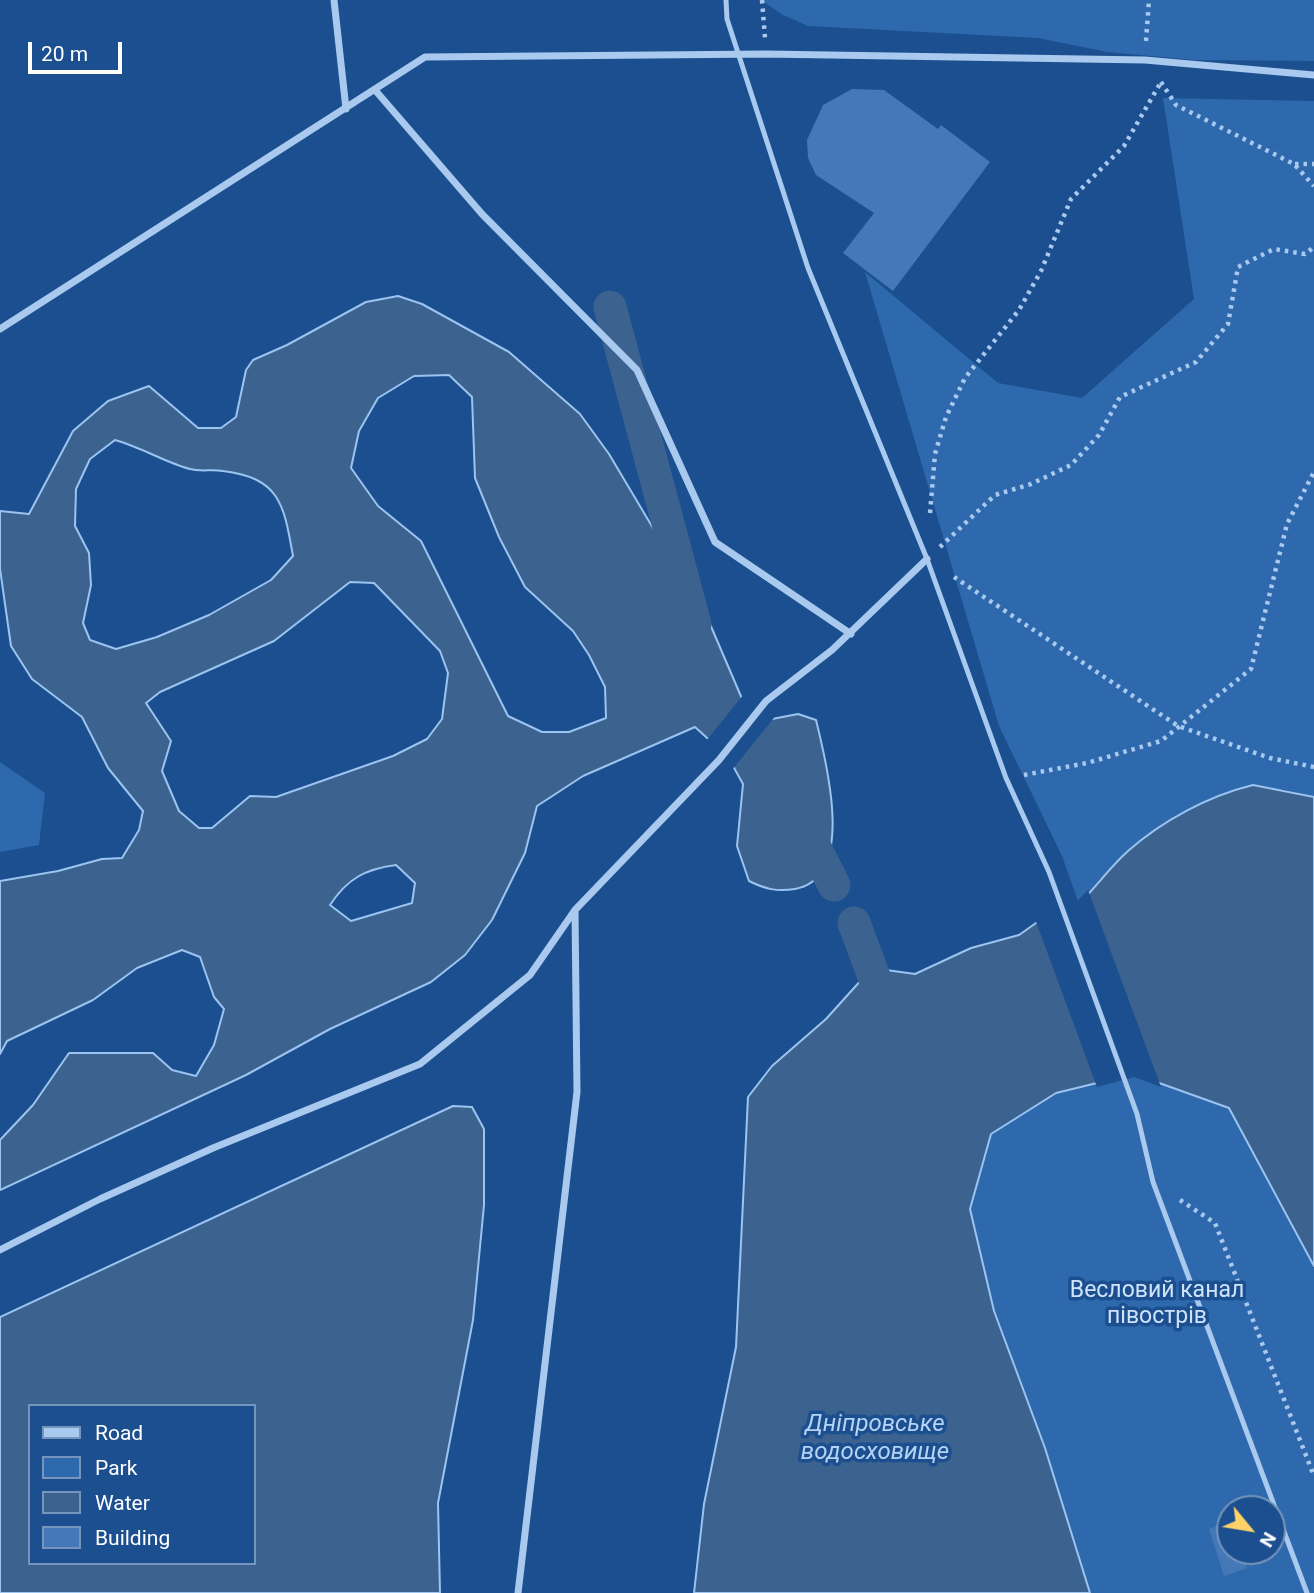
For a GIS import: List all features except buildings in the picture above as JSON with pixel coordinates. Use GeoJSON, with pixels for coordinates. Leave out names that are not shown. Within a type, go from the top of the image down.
{"type":"FeatureCollection","features":[{"type":"Feature","properties":{"kind":"street"},"geometry":{"type":"LineString","coordinates":[[334,0],[346,109]]}},
{"type":"Feature","properties":{"kind":"street"},"geometry":{"type":"LineString","coordinates":[[0,329],[425,57],[766,54],[1145,60],[1314,75]]}},
{"type":"Feature","properties":{"kind":"street"},"geometry":{"type":"LineString","coordinates":[[374,90],[482,214],[637,370],[715,542],[851,634]]}},
{"type":"Feature","properties":{"kind":"street"},"geometry":{"type":"LineString","coordinates":[[0,1250],[213,1148],[420,1064],[530,975],[575,910],[719,760],[766,701],[851,634],[927,559]]}},
{"type":"Feature","properties":{"kind":"street"},"geometry":{"type":"LineString","coordinates":[[518,1593],[577,1093],[575,910]]}},
{"type":"Feature","properties":{"kind":"lane"},"geometry":{"type":"LineString","coordinates":[[726,0],[727,19],[808,268],[927,559],[1006,778],[1049,872],[1137,1114],[1153,1182],[1307,1593]]}},
{"type":"Feature","properties":{"kind":"path"},"geometry":{"type":"LineString","coordinates":[[762,0],[766,54]]}},
{"type":"Feature","properties":{"kind":"path"},"geometry":{"type":"LineString","coordinates":[[1145,60],[1149,0]]}},
{"type":"Feature","properties":{"kind":"path"},"geometry":{"type":"LineString","coordinates":[[1156,61],[1160,82],[1176,106],[1294,163],[1314,164]]}},
{"type":"Feature","properties":{"kind":"path"},"geometry":{"type":"LineString","coordinates":[[929,522],[935,454],[946,417],[965,378],[1019,310],[1041,271],[1071,199],[1124,146],[1160,82]]}},
{"type":"Feature","properties":{"kind":"path"},"geometry":{"type":"LineString","coordinates":[[1294,163],[1314,186]]}},
{"type":"Feature","properties":{"kind":"path"},"geometry":{"type":"LineString","coordinates":[[1314,247],[1305,254],[1274,249],[1238,267],[1228,324],[1196,362],[1120,397],[1099,435],[1071,465],[1031,484],[995,495],[927,559],[1178,726],[1270,758],[1314,767]]}},
{"type":"Feature","properties":{"kind":"path"},"geometry":{"type":"LineString","coordinates":[[1006,778],[1112,755],[1161,741],[1251,669],[1287,524],[1314,472]]}},
{"type":"Feature","properties":{"kind":"path"},"geometry":{"type":"LineString","coordinates":[[1153,1182],[1215,1223],[1314,1476]]}},
{"type":"Feature","properties":{"kind":"green space"},"geometry":{"type":"Polygon","coordinates":[[[761,0],[1314,0],[1314,61],[1194,60],[1107,52],[1038,38],[808,26],[783,15],[761,0]]]}},
{"type":"Feature","properties":{"kind":"green space"},"geometry":{"type":"Polygon","coordinates":[[[1163,98],[1314,101],[1314,797],[1283,789],[1101,882],[1079,904],[1062,856],[999,726],[865,272],[998,383],[1082,398],[1194,299],[1163,98]]]}},
{"type":"Feature","properties":{"kind":"green space"},"geometry":{"type":"Polygon","coordinates":[[[0,762],[45,793],[39,845],[0,852],[0,762]]]}},
{"type":"Feature","properties":{"kind":"green space","name":"Весловий канал півострів"},"geometry":{"type":"Polygon","coordinates":[[[1134,1074],[1229,1108],[1314,1266],[1314,1593],[1090,1593],[1045,1448],[994,1311],[970,1209],[991,1134],[1056,1093],[1134,1074]]]}},
{"type":"Feature","properties":{"kind":"water"},"geometry":{"type":"Polygon","coordinates":[[[398,296],[422,304],[509,352],[580,414],[609,454],[710,624],[743,701],[772,719],[798,714],[816,720],[826,762],[832,816],[832,842],[826,864],[814,880],[795,889],[771,889],[749,881],[737,846],[743,784],[728,757],[695,727],[583,776],[537,806],[525,853],[492,920],[465,955],[431,982],[330,1029],[246,1075],[0,1190],[0,1140],[33,1105],[69,1053],[153,1053],[172,1070],[196,1076],[214,1045],[224,1009],[214,997],[200,957],[182,950],[137,968],[93,1000],[7,1041],[0,1054],[0,881],[58,871],[102,859],[122,858],[139,830],[143,811],[108,768],[82,717],[32,679],[11,646],[0,569],[0,511],[29,514],[73,431],[108,401],[149,386],[198,428],[221,428],[236,417],[246,370],[253,360],[287,345],[366,302],[398,296]],[[449,375],[414,376],[378,398],[359,431],[351,468],[378,506],[421,541],[508,716],[542,732],[569,732],[606,718],[605,687],[589,655],[573,631],[525,587],[499,537],[475,478],[472,397],[449,375]],[[115,440],[90,459],[76,489],[75,526],[89,553],[91,585],[83,623],[90,640],[116,649],[157,637],[209,615],[271,580],[293,556],[282,509],[276,497],[257,480],[223,471],[190,469],[115,440]],[[350,582],[274,641],[160,692],[146,703],[171,741],[162,771],[179,811],[199,828],[212,828],[250,796],[276,797],[393,756],[427,739],[442,719],[448,673],[440,651],[374,583],[350,582]],[[396,865],[350,882],[330,905],[351,921],[412,903],[415,883],[396,865]]]}},
{"type":"Feature","properties":{"kind":"water","name":"Дніпровське водосховище"},"geometry":{"type":"Polygon","coordinates":[[[1253,785],[1314,797],[1314,1266],[1229,1108],[1134,1074],[1056,1093],[991,1134],[970,1209],[994,1311],[1045,1448],[1090,1593],[694,1593],[704,1504],[736,1347],[748,1097],[772,1066],[826,1019],[872,968],[915,974],[971,948],[1019,935],[1063,904],[1079,904],[1128,851],[1171,820],[1219,796],[1253,785]]]}},
{"type":"Feature","properties":{"kind":"water"},"geometry":{"type":"Polygon","coordinates":[[[453,1106],[472,1107],[484,1129],[484,1205],[473,1320],[438,1503],[440,1593],[0,1593],[0,1317],[453,1106]]]}},
{"type":"Feature","properties":{"kind":"pier"},"geometry":{"type":"Polygon","coordinates":[[[744,694],[773,715],[777,714],[732,770],[726,759],[706,741],[744,694]]]}},
{"type":"Feature","properties":{"kind":"pier"},"geometry":{"type":"Polygon","coordinates":[[[1088,890],[1161,1087],[1134,1077],[1097,1087],[1035,919],[1061,901],[1078,900],[1088,890]]]}},
{"type":"Feature","properties":{"kind":"waterway"},"geometry":{"type":"LineString","coordinates":[[610,307],[695,624]]}},
{"type":"Feature","properties":{"kind":"waterway"},"geometry":{"type":"LineString","coordinates":[[805,828],[834,885]]}},
{"type":"Feature","properties":{"kind":"waterway"},"geometry":{"type":"LineString","coordinates":[[854,923],[886,1009]]}}]}
